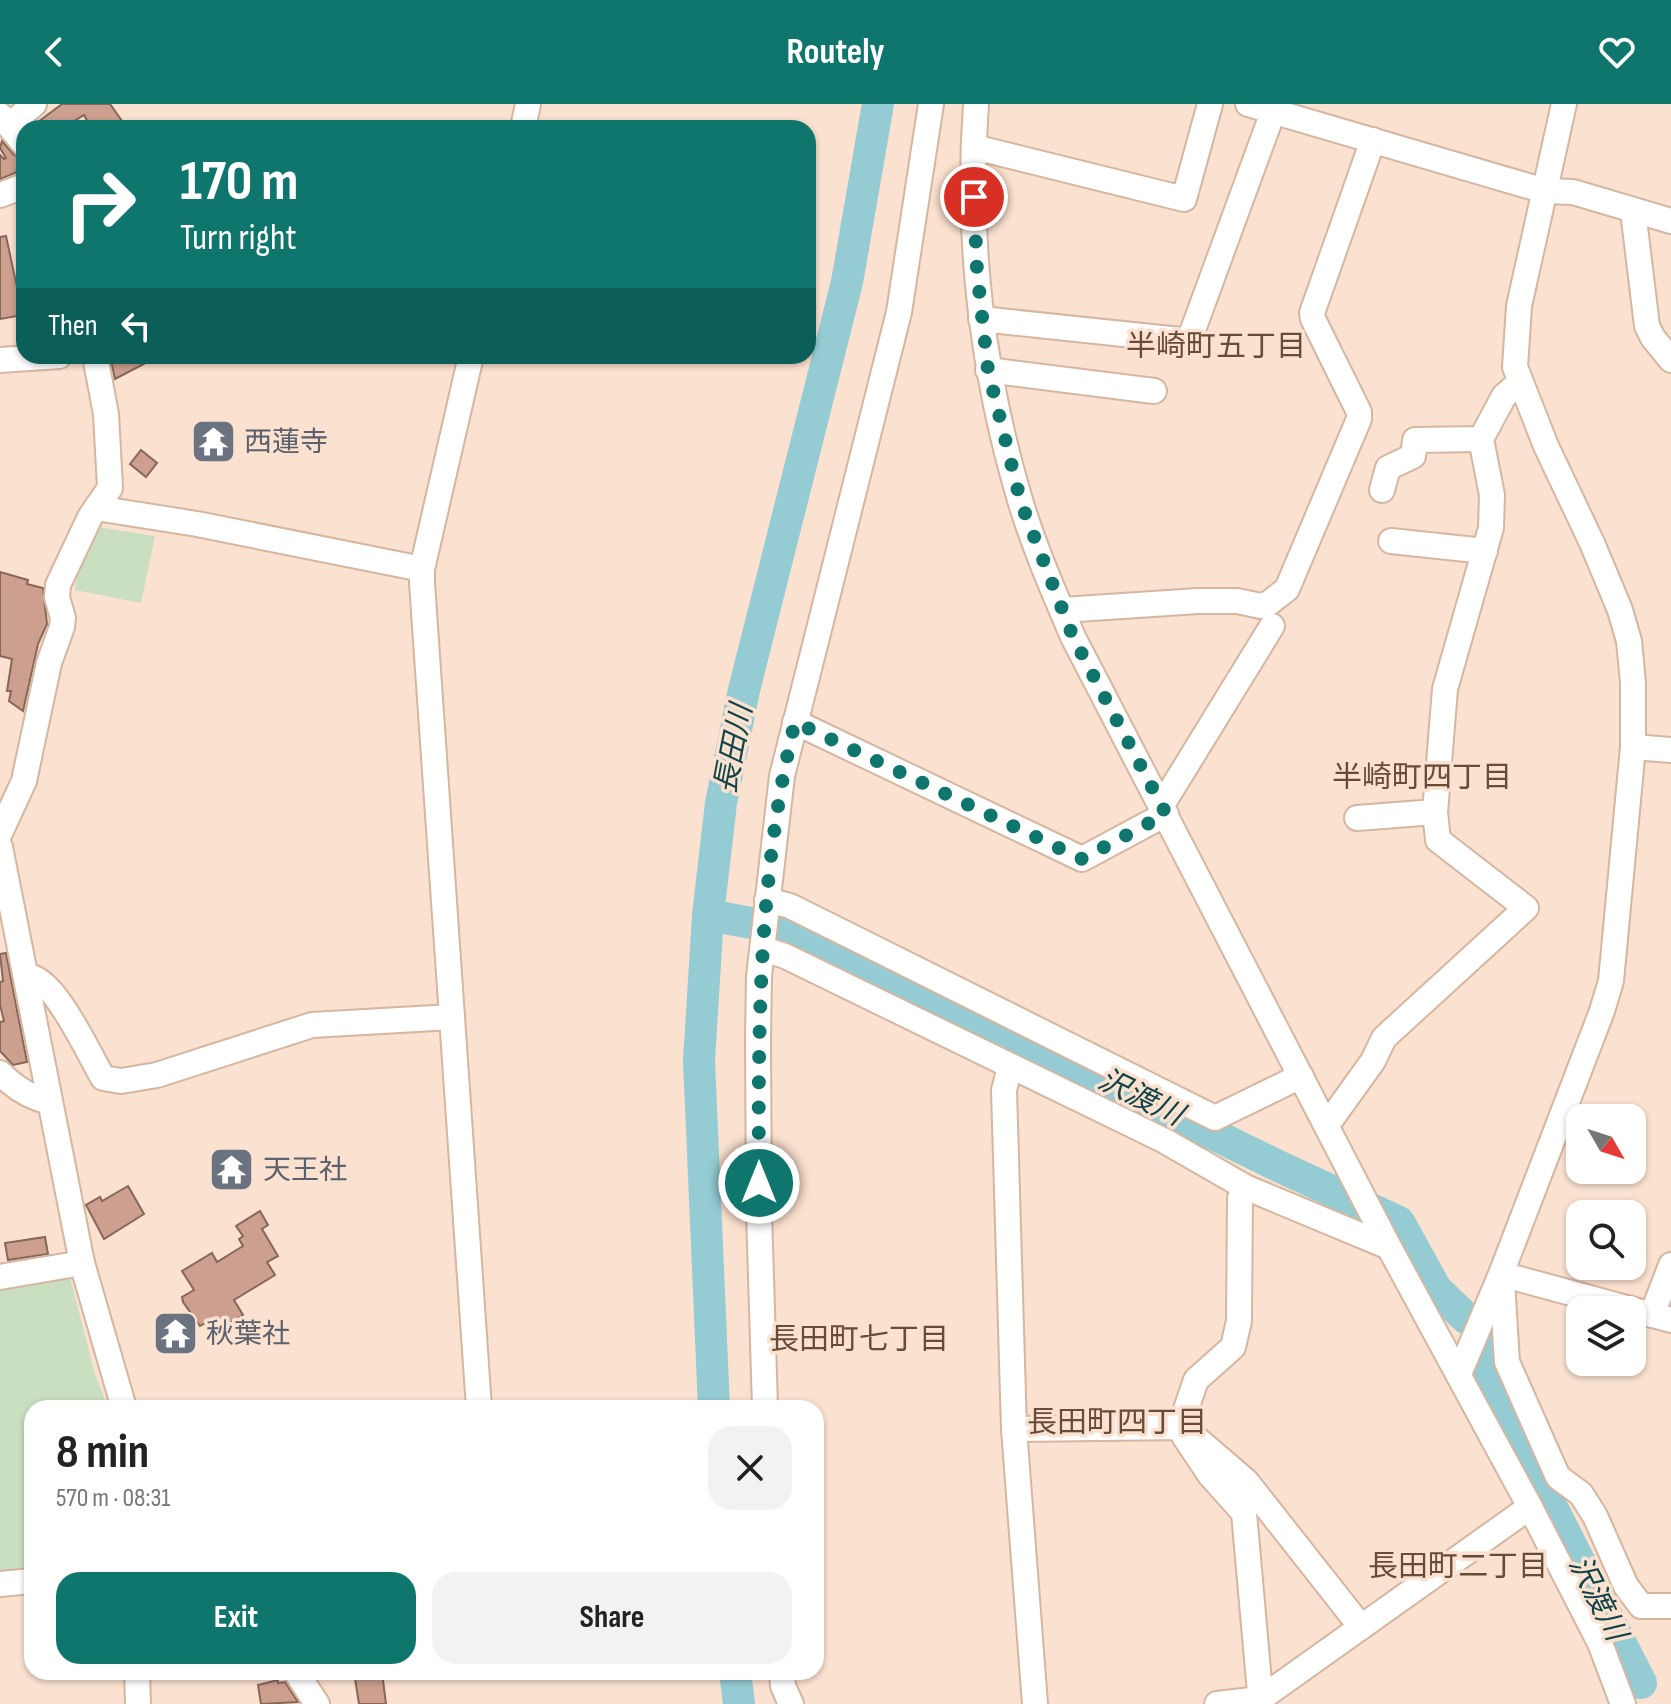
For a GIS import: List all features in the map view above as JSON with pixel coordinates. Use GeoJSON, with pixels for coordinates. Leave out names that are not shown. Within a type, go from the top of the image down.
{"type":"FeatureCollection","features":[{"type":"Feature","properties":{"kind":"street"},"geometry":{"type":"LineString","coordinates":[[19,120],[34,104]]}},
{"type":"Feature","properties":{"kind":"street"},"geometry":{"type":"LineString","coordinates":[[765,1400],[758,1039],[767,900],[782,776],[899,312],[931,104]]}},
{"type":"Feature","properties":{"kind":"street"},"geometry":{"type":"LineString","coordinates":[[976,104],[975,215],[981,319],[988,370],[1021,503],[1062,610],[1073,637],[1389,1247],[1600,1643],[1623,1704]]}},
{"type":"Feature","properties":{"kind":"street"},"geometry":{"type":"LineString","coordinates":[[974,147],[1184,199],[1210,104]]}},
{"type":"Feature","properties":{"kind":"street"},"geometry":{"type":"LineString","coordinates":[[1248,104],[1545,191],[1573,192],[1671,221]]}},
{"type":"Feature","properties":{"kind":"street"},"geometry":{"type":"LineString","coordinates":[[1459,1374],[1501,1274],[1611,981],[1633,747],[1633,683],[1629,641],[1620,610],[1515,367],[1519,306],[1564,104]]}},
{"type":"Feature","properties":{"kind":"street"},"geometry":{"type":"LineString","coordinates":[[981,319],[1180,340],[1190,338],[1273,112]]}},
{"type":"Feature","properties":{"kind":"street"},"geometry":{"type":"LineString","coordinates":[[1062,610],[1198,601],[1237,601],[1261,606],[1287,589],[1359,419],[1359,412],[1312,313],[1373,140]]}},
{"type":"Feature","properties":{"kind":"street"},"geometry":{"type":"LineString","coordinates":[[1633,211],[1647,326],[1671,360]]}},
{"type":"Feature","properties":{"kind":"street"},"geometry":{"type":"LineString","coordinates":[[0,833],[24,781],[49,663],[62,627],[58,585],[96,508],[110,488],[106,414],[97,364]]}},
{"type":"Feature","properties":{"kind":"street"},"geometry":{"type":"LineString","coordinates":[[469,364],[422,569],[478,1400]]}},
{"type":"Feature","properties":{"kind":"street"},"geometry":{"type":"LineString","coordinates":[[988,370],[1154,391]]}},
{"type":"Feature","properties":{"kind":"street"},"geometry":{"type":"LineString","coordinates":[[1327,1125],[1373,1061],[1384,1038],[1526,908],[1438,840],[1435,812],[1445,689],[1491,528],[1492,495],[1481,439],[1504,396],[1520,382]]}},
{"type":"Feature","properties":{"kind":"street"},"geometry":{"type":"LineString","coordinates":[[1382,490],[1388,468],[1413,456],[1415,440],[1481,439]]}},
{"type":"Feature","properties":{"kind":"street"},"geometry":{"type":"LineString","coordinates":[[96,508],[197,524],[422,569]]}},
{"type":"Feature","properties":{"kind":"street"},"geometry":{"type":"LineString","coordinates":[[1391,541],[1485,551]]}},
{"type":"Feature","properties":{"kind":"street"},"geometry":{"type":"LineString","coordinates":[[795,722],[1082,859],[1164,810],[1272,626]]}},
{"type":"Feature","properties":{"kind":"street"},"geometry":{"type":"LineString","coordinates":[[1633,747],[1671,750]]}},
{"type":"Feature","properties":{"kind":"street"},"geometry":{"type":"LineString","coordinates":[[1357,818],[1435,812]]}},
{"type":"Feature","properties":{"kind":"street"},"geometry":{"type":"LineString","coordinates":[[0,847],[82,1263],[122,1400]]}},
{"type":"Feature","properties":{"kind":"street"},"geometry":{"type":"LineString","coordinates":[[767,900],[790,906],[1215,1118],[1301,1076]]}},
{"type":"Feature","properties":{"kind":"street"},"geometry":{"type":"LineString","coordinates":[[763,949],[814,969],[1165,1141],[1245,1187],[1389,1247]]}},
{"type":"Feature","properties":{"kind":"street"},"geometry":{"type":"LineString","coordinates":[[26,977],[38,978],[51,989],[103,1078],[121,1081],[157,1075],[312,1025],[452,1017]]}},
{"type":"Feature","properties":{"kind":"street"},"geometry":{"type":"LineString","coordinates":[[1010,1067],[1004,1090],[1014,1429],[1035,1704]]}},
{"type":"Feature","properties":{"kind":"street"},"geometry":{"type":"LineString","coordinates":[[0,1073],[23,1092],[50,1102]]}},
{"type":"Feature","properties":{"kind":"street"},"geometry":{"type":"LineString","coordinates":[[1245,1187],[1240,1198],[1239,1321],[1233,1347],[1196,1380],[1182,1421],[1184,1436],[1210,1475],[1244,1513],[1260,1702]]}},
{"type":"Feature","properties":{"kind":"street"},"geometry":{"type":"LineString","coordinates":[[0,1277],[82,1263]]}},
{"type":"Feature","properties":{"kind":"street"},"geometry":{"type":"LineString","coordinates":[[1501,1274],[1662,1317],[1671,1265]]}},
{"type":"Feature","properties":{"kind":"street"},"geometry":{"type":"LineString","coordinates":[[1501,1274],[1507,1362],[1558,1477],[1581,1494],[1595,1516],[1626,1586],[1641,1606],[1671,1606]]}},
{"type":"Feature","properties":{"kind":"street"},"geometry":{"type":"LineString","coordinates":[[1014,1429],[1183,1427],[1246,1481],[1361,1627]]}},
{"type":"Feature","properties":{"kind":"street"},"geometry":{"type":"LineString","coordinates":[[1217,1704],[1260,1702],[1530,1507]]}},
{"type":"Feature","properties":{"kind":"street"},"geometry":{"type":"LineString","coordinates":[[0,1584],[24,1582]]}},
{"type":"Feature","properties":{"kind":"street"},"geometry":{"type":"LineString","coordinates":[[137,1680],[138,1704]]}},
{"type":"Feature","properties":{"kind":"street"},"geometry":{"type":"LineString","coordinates":[[301,1680],[317,1704]]}},
{"type":"Feature","properties":{"kind":"street"},"geometry":{"type":"LineString","coordinates":[[783,1680],[791,1704]]}},
{"type":"Feature","properties":{"kind":"green space"},"geometry":{"type":"Polygon","coordinates":[[[98,527],[155,536],[141,603],[75,590],[77,571],[98,527]]]}},
{"type":"Feature","properties":{"kind":"green space"},"geometry":{"type":"Polygon","coordinates":[[[69,1273],[94,1371],[105,1400],[24,1400],[24,1569],[0,1571],[0,1285],[69,1273]]]}},
{"type":"Feature","properties":{"kind":"building"},"geometry":{"type":"Polygon","coordinates":[[[62,104],[110,104],[121,120],[87,120],[84,115],[76,120],[41,120],[62,104]]]}},
{"type":"Feature","properties":{"kind":"building"},"geometry":{"type":"Polygon","coordinates":[[[2,141],[16,155],[16,172],[0,179],[0,155],[6,158],[0,148],[2,141]]]}},
{"type":"Feature","properties":{"kind":"building"},"geometry":{"type":"Polygon","coordinates":[[[6,236],[16,282],[16,316],[0,319],[0,237],[6,236]]]}},
{"type":"Feature","properties":{"kind":"building"},"geometry":{"type":"Polygon","coordinates":[[[112,364],[144,364],[115,379],[112,364]]]}},
{"type":"Feature","properties":{"kind":"building"},"geometry":{"type":"Polygon","coordinates":[[[141,450],[157,463],[146,477],[130,464],[141,450]]]}},
{"type":"Feature","properties":{"kind":"building"},"geometry":{"type":"Polygon","coordinates":[[[0,572],[43,588],[47,624],[38,644],[23,711],[9,701],[11,691],[7,691],[12,659],[0,656],[0,572]]]}},
{"type":"Feature","properties":{"kind":"building"},"geometry":{"type":"Polygon","coordinates":[[[6,953],[27,1062],[13,1065],[0,1051],[0,1022],[4,1021],[0,1005],[0,982],[3,981],[0,954],[6,953]]]}},
{"type":"Feature","properties":{"kind":"building"},"geometry":{"type":"Polygon","coordinates":[[[128,1186],[144,1214],[104,1239],[86,1205],[100,1197],[102,1201],[128,1186]]]}},
{"type":"Feature","properties":{"kind":"building"},"geometry":{"type":"Polygon","coordinates":[[[260,1211],[268,1225],[262,1229],[278,1256],[267,1262],[275,1275],[234,1300],[243,1315],[223,1327],[216,1317],[200,1326],[183,1302],[182,1297],[194,1290],[182,1271],[212,1253],[217,1262],[243,1246],[239,1239],[243,1236],[236,1226],[260,1211]]]}},
{"type":"Feature","properties":{"kind":"building"},"geometry":{"type":"Polygon","coordinates":[[[45,1237],[48,1254],[8,1260],[5,1243],[45,1237]]]}},
{"type":"Feature","properties":{"kind":"building"},"geometry":{"type":"Polygon","coordinates":[[[278,1680],[278,1683],[285,1682],[298,1702],[261,1704],[258,1685],[278,1680]]]}},
{"type":"Feature","properties":{"kind":"building"},"geometry":{"type":"Polygon","coordinates":[[[355,1680],[383,1680],[386,1704],[359,1704],[355,1680]]]}},
{"type":"Feature","properties":{"kind":"waterway","name":"長田川"},"geometry":{"type":"LineString","coordinates":[[714,1400],[699,1061],[708,915],[721,803],[744,690],[847,282],[878,104]]}},
{"type":"Feature","properties":{"kind":"waterway","name":"沢渡川"},"geometry":{"type":"LineString","coordinates":[[708,915],[751,923]]}},
{"type":"Feature","properties":{"kind":"waterway","name":"沢渡川"},"geometry":{"type":"LineString","coordinates":[[776,925],[790,926],[1272,1163],[1399,1222],[1436,1289],[1466,1318]]}},
{"type":"Feature","properties":{"kind":"waterway","name":"沢渡川"},"geometry":{"type":"LineString","coordinates":[[1479,1338],[1496,1397],[1641,1683]]}},
{"type":"Feature","properties":{"kind":"waterway","name":"長田川"},"geometry":{"type":"LineString","coordinates":[[736,1680],[739,1704]]}},
{"type":"Feature","properties":{"kind":"place","name":"西蓮寺"},"geometry":{"type":"Point","coordinates":[213,441]}},
{"type":"Feature","properties":{"kind":"place","name":"天王社"},"geometry":{"type":"Point","coordinates":[232,1169]}},
{"type":"Feature","properties":{"kind":"place","name":"秋葉社"},"geometry":{"type":"Point","coordinates":[175,1333]}},
{"type":"Feature","properties":{"kind":"district","name":"半崎町五丁目"},"geometry":{"type":"Point","coordinates":[1216,346]}},
{"type":"Feature","properties":{"kind":"district","name":"半崎町四丁目"},"geometry":{"type":"Point","coordinates":[1422,777]}},
{"type":"Feature","properties":{"kind":"district","name":"長田町七丁目"},"geometry":{"type":"Point","coordinates":[859,1339]}},
{"type":"Feature","properties":{"kind":"district","name":"長田町四丁目"},"geometry":{"type":"Point","coordinates":[1117,1422]}},
{"type":"Feature","properties":{"kind":"district","name":"長田町二丁目"},"geometry":{"type":"Point","coordinates":[1458,1566]}},
{"type":"Feature","properties":{"kind":"route"},"geometry":{"type":"LineString","coordinates":[[759,1183],[759,976],[771,851],[782,776],[795,722],[1082,859],[1166,814],[1073,637],[1021,503],[988,370],[977,271],[974,197]]}}]}
